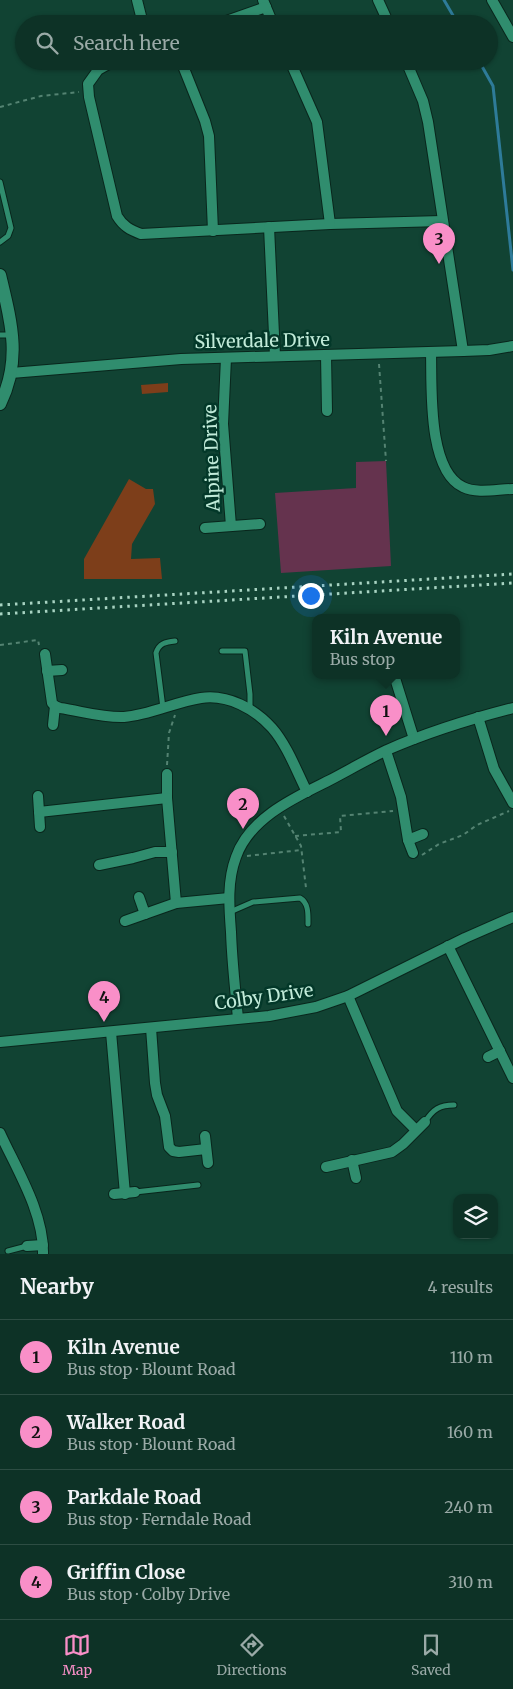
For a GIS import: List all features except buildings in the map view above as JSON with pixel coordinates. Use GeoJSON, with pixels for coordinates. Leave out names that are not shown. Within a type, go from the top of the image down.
{"type":"FeatureCollection","features":[{"type":"Feature","properties":{"kind":"street"},"geometry":{"type":"LineString","coordinates":[[137,0],[141,15]]}},
{"type":"Feature","properties":{"kind":"street"},"geometry":{"type":"LineString","coordinates":[[378,0],[385,15]]}},
{"type":"Feature","properties":{"kind":"street"},"geometry":{"type":"LineString","coordinates":[[492,0],[513,37]]}},
{"type":"Feature","properties":{"kind":"street"},"geometry":{"type":"LineString","coordinates":[[238,15],[264,3],[270,15]]}},
{"type":"Feature","properties":{"kind":"street"},"geometry":{"type":"LineString","coordinates":[[98,70],[91,77],[88,84],[88,92],[117,216],[130,230],[141,234],[330,224],[442,222]]}},
{"type":"Feature","properties":{"kind":"street"},"geometry":{"type":"LineString","coordinates":[[185,70],[209,136],[213,231]]}},
{"type":"Feature","properties":{"kind":"street"},"geometry":{"type":"LineString","coordinates":[[294,70],[317,122],[330,224]]}},
{"type":"Feature","properties":{"kind":"street"},"geometry":{"type":"LineString","coordinates":[[410,70],[423,101],[428,122],[463,351]]}},
{"type":"Feature","properties":{"kind":"street"},"geometry":{"type":"LineString","coordinates":[[269,228],[275,356]]}},
{"type":"Feature","properties":{"kind":"street"},"geometry":{"type":"LineString","coordinates":[[0,275],[6,335],[13,354],[6,393],[0,404]]}},
{"type":"Feature","properties":{"kind":"street","name":"Silverdale Drive"},"geometry":{"type":"LineString","coordinates":[[11,372],[141,361],[489,350],[513,346]]}},
{"type":"Feature","properties":{"kind":"street"},"geometry":{"type":"LineString","coordinates":[[431,352],[433,416],[438,448],[446,471],[453,480],[463,487],[473,490],[513,489]]}},
{"type":"Feature","properties":{"kind":"street"},"geometry":{"type":"LineString","coordinates":[[326,355],[327,411]]}},
{"type":"Feature","properties":{"kind":"street","name":"Alpine Drive"},"geometry":{"type":"LineString","coordinates":[[226,358],[223,424],[231,526]]}},
{"type":"Feature","properties":{"kind":"street"},"geometry":{"type":"LineString","coordinates":[[205,528],[260,524]]}},
{"type":"Feature","properties":{"kind":"street"},"geometry":{"type":"LineString","coordinates":[[45,654],[49,694],[55,706],[104,716],[122,717],[139,715],[178,703],[203,698],[223,698],[242,705],[272,728],[280,739],[306,792]]}},
{"type":"Feature","properties":{"kind":"street"},"geometry":{"type":"LineString","coordinates":[[47,672],[62,670]]}},
{"type":"Feature","properties":{"kind":"street"},"geometry":{"type":"LineString","coordinates":[[395,679],[414,739]]}},
{"type":"Feature","properties":{"kind":"street"},"geometry":{"type":"LineString","coordinates":[[53,725],[55,706]]}},
{"type":"Feature","properties":{"kind":"street"},"geometry":{"type":"LineString","coordinates":[[238,1018],[229,898],[230,878],[240,846],[253,830],[265,818],[306,792],[386,751],[414,739],[478,717],[513,708]]}},
{"type":"Feature","properties":{"kind":"street"},"geometry":{"type":"LineString","coordinates":[[478,717],[494,769],[513,804]]}},
{"type":"Feature","properties":{"kind":"street"},"geometry":{"type":"LineString","coordinates":[[386,751],[396,778],[408,840],[413,853]]}},
{"type":"Feature","properties":{"kind":"street"},"geometry":{"type":"LineString","coordinates":[[167,774],[167,798],[176,903]]}},
{"type":"Feature","properties":{"kind":"street"},"geometry":{"type":"LineString","coordinates":[[38,796],[40,827]]}},
{"type":"Feature","properties":{"kind":"street"},"geometry":{"type":"LineString","coordinates":[[39,812],[167,798]]}},
{"type":"Feature","properties":{"kind":"street"},"geometry":{"type":"LineString","coordinates":[[408,840],[423,834]]}},
{"type":"Feature","properties":{"kind":"street"},"geometry":{"type":"LineString","coordinates":[[100,865],[155,852],[172,852]]}},
{"type":"Feature","properties":{"kind":"street"},"geometry":{"type":"LineString","coordinates":[[139,897],[145,914]]}},
{"type":"Feature","properties":{"kind":"street"},"geometry":{"type":"LineString","coordinates":[[125,921],[176,903],[229,898]]}},
{"type":"Feature","properties":{"kind":"street","name":"Colby Drive"},"geometry":{"type":"LineString","coordinates":[[0,1042],[283,1014],[316,1007],[348,996],[448,946],[513,917]]}},
{"type":"Feature","properties":{"kind":"street"},"geometry":{"type":"LineString","coordinates":[[448,946],[513,1078]]}},
{"type":"Feature","properties":{"kind":"street"},"geometry":{"type":"LineString","coordinates":[[348,996],[397,1111],[416,1130]]}},
{"type":"Feature","properties":{"kind":"street"},"geometry":{"type":"LineString","coordinates":[[151,1028],[155,1083],[157,1095],[166,1116],[169,1147],[173,1151],[179,1152],[206,1149]]}},
{"type":"Feature","properties":{"kind":"street"},"geometry":{"type":"LineString","coordinates":[[111,1032],[125,1193]]}},
{"type":"Feature","properties":{"kind":"street"},"geometry":{"type":"LineString","coordinates":[[488,1057],[500,1051]]}},
{"type":"Feature","properties":{"kind":"street"},"geometry":{"type":"LineString","coordinates":[[326,1167],[392,1152],[425,1122]]}},
{"type":"Feature","properties":{"kind":"street"},"geometry":{"type":"LineString","coordinates":[[0,1133],[39,1217],[43,1250],[27,1246]]}},
{"type":"Feature","properties":{"kind":"street"},"geometry":{"type":"LineString","coordinates":[[205,1136],[208,1163]]}},
{"type":"Feature","properties":{"kind":"street"},"geometry":{"type":"LineString","coordinates":[[352,1160],[356,1178]]}},
{"type":"Feature","properties":{"kind":"lane"},"geometry":{"type":"LineString","coordinates":[[0,182],[11,228],[8,236],[0,242]]}},
{"type":"Feature","properties":{"kind":"lane"},"geometry":{"type":"LineString","coordinates":[[162,708],[156,652],[158,647],[164,642],[175,641]]}},
{"type":"Feature","properties":{"kind":"lane"},"geometry":{"type":"LineString","coordinates":[[222,651],[246,651],[250,710]]}},
{"type":"Feature","properties":{"kind":"lane"},"geometry":{"type":"LineString","coordinates":[[230,913],[253,902],[300,898],[306,904],[308,924]]}},
{"type":"Feature","properties":{"kind":"lane"},"geometry":{"type":"LineString","coordinates":[[425,1122],[430,1113],[437,1108],[443,1105],[454,1105]]}},
{"type":"Feature","properties":{"kind":"lane"},"geometry":{"type":"LineString","coordinates":[[125,1193],[198,1185]]}},
{"type":"Feature","properties":{"kind":"lane"},"geometry":{"type":"LineString","coordinates":[[8,1250],[27,1246]]}},
{"type":"Feature","properties":{"kind":"path"},"geometry":{"type":"LineString","coordinates":[[0,107],[41,96],[88,92]]}},
{"type":"Feature","properties":{"kind":"path"},"geometry":{"type":"LineString","coordinates":[[378,354],[386,461]]}},
{"type":"Feature","properties":{"kind":"path"},"geometry":{"type":"LineString","coordinates":[[0,645],[38,640],[41,654],[45,654]]}},
{"type":"Feature","properties":{"kind":"path"},"geometry":{"type":"LineString","coordinates":[[167,774],[169,733],[178,703]]}},
{"type":"Feature","properties":{"kind":"path"},"geometry":{"type":"LineString","coordinates":[[280,808],[299,841],[306,888]]}},
{"type":"Feature","properties":{"kind":"path"},"geometry":{"type":"LineString","coordinates":[[413,853],[419,856],[477,825],[513,809]]}},
{"type":"Feature","properties":{"kind":"path"},"geometry":{"type":"LineString","coordinates":[[295,836],[342,832],[340,816],[402,810]]}},
{"type":"Feature","properties":{"kind":"path"},"geometry":{"type":"LineString","coordinates":[[236,857],[301,850]]}},
{"type":"Feature","properties":{"kind":"shaded area"},"geometry":{"type":"Polygon","coordinates":[[[386,461],[391,566],[281,573],[275,493],[356,488],[356,462],[386,461]]]}},
{"type":"Feature","properties":{"kind":"waterway"},"geometry":{"type":"LineString","coordinates":[[444,0],[453,15]]}},
{"type":"Feature","properties":{"kind":"waterway"},"geometry":{"type":"LineString","coordinates":[[484,70],[493,86],[513,270]]}},
{"type":"Feature","properties":{"kind":"railway"},"geometry":{"type":"LineString","coordinates":[[0,605],[513,574]]}},
{"type":"Feature","properties":{"kind":"railway"},"geometry":{"type":"LineString","coordinates":[[0,614],[513,583]]}},
{"type":"Feature","properties":{"kind":"place","name":"Parkdale Road"},"geometry":{"type":"Point","coordinates":[439,264]}},
{"type":"Feature","properties":{"kind":"place","name":"Kiln Avenue"},"geometry":{"type":"Point","coordinates":[386,736]}},
{"type":"Feature","properties":{"kind":"place","name":"Walker Road"},"geometry":{"type":"Point","coordinates":[243,829]}},
{"type":"Feature","properties":{"kind":"place","name":"Griffin Close"},"geometry":{"type":"Point","coordinates":[104,1022]}}]}
